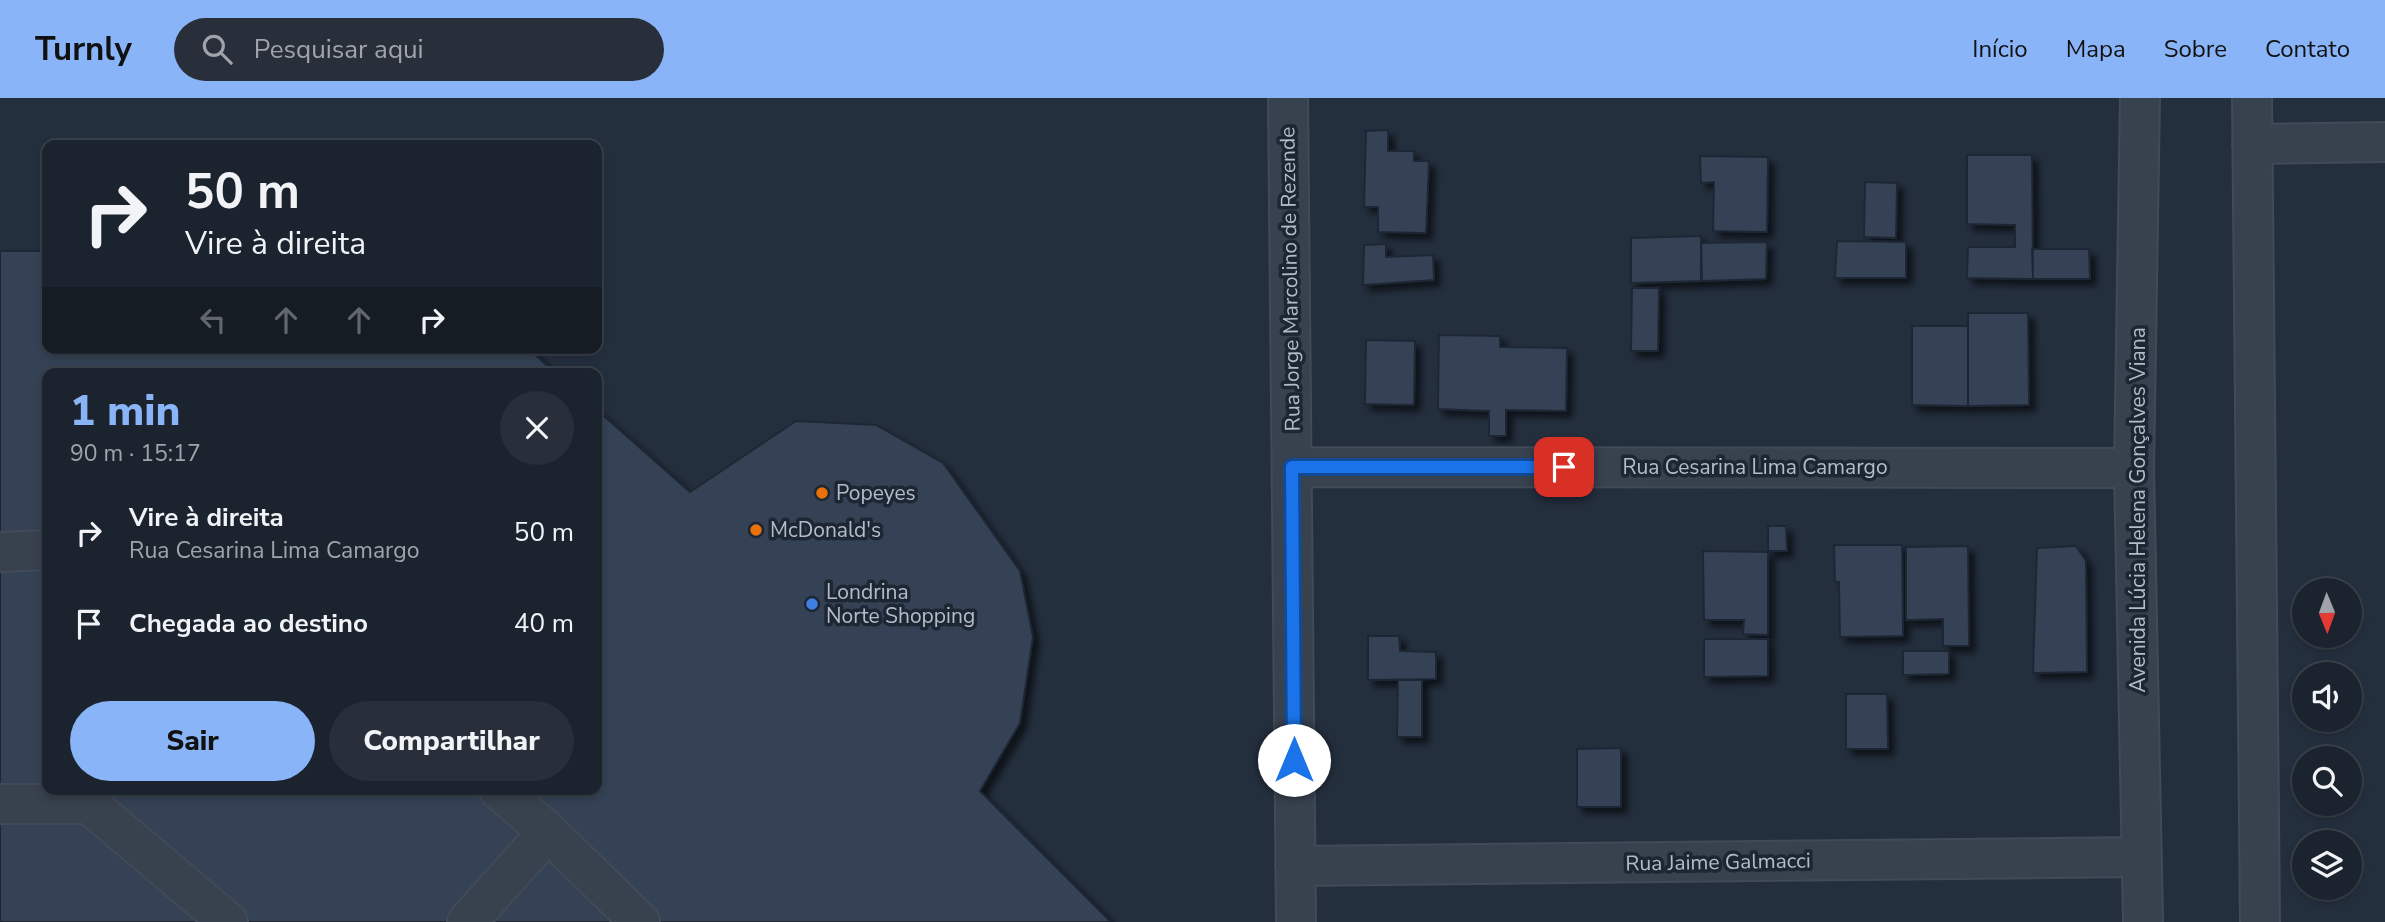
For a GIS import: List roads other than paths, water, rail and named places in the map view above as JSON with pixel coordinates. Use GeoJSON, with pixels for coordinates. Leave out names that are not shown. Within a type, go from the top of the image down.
{"type":"FeatureCollection","features":[{"type":"Feature","properties":{"kind":"street","name":"Rua Jorge Marcolino de Rezende"},"geometry":{"type":"LineString","coordinates":[[1288,98],[1296,922]]}},
{"type":"Feature","properties":{"kind":"street","name":"Avenida Lúcia Helena Gonçalves Viana"},"geometry":{"type":"LineString","coordinates":[[2140,98],[2134,468],[2143,922]]}},
{"type":"Feature","properties":{"kind":"street"},"geometry":{"type":"LineString","coordinates":[[2252,98],[2258,472],[2260,922]]}},
{"type":"Feature","properties":{"kind":"street"},"geometry":{"type":"LineString","coordinates":[[2252,144],[2385,142]]}},
{"type":"Feature","properties":{"kind":"street","name":"Rua Cesarina Lima Camargo"},"geometry":{"type":"LineString","coordinates":[[1292,467],[2134,468]]}},
{"type":"Feature","properties":{"kind":"street"},"geometry":{"type":"LineString","coordinates":[[0,552],[42,550]]}},
{"type":"Feature","properties":{"kind":"street"},"geometry":{"type":"LineString","coordinates":[[505,795],[548,832],[640,922]]}},
{"type":"Feature","properties":{"kind":"street"},"geometry":{"type":"LineString","coordinates":[[0,804],[89,804],[228,922]]}},
{"type":"Feature","properties":{"kind":"street"},"geometry":{"type":"LineString","coordinates":[[467,922],[548,832]]}},
{"type":"Feature","properties":{"kind":"street","name":"Rua Jaime Galmacci"},"geometry":{"type":"LineString","coordinates":[[1295,866],[2142,857]]}},
{"type":"Feature","properties":{"kind":"place","name":"Popeyes"},"geometry":{"type":"Point","coordinates":[822,493]}},
{"type":"Feature","properties":{"kind":"place","name":"McDonald's"},"geometry":{"type":"Point","coordinates":[756,530]}},
{"type":"Feature","properties":{"kind":"place","name":"Londrina Norte Shopping"},"geometry":{"type":"Point","coordinates":[812,604]}}]}
